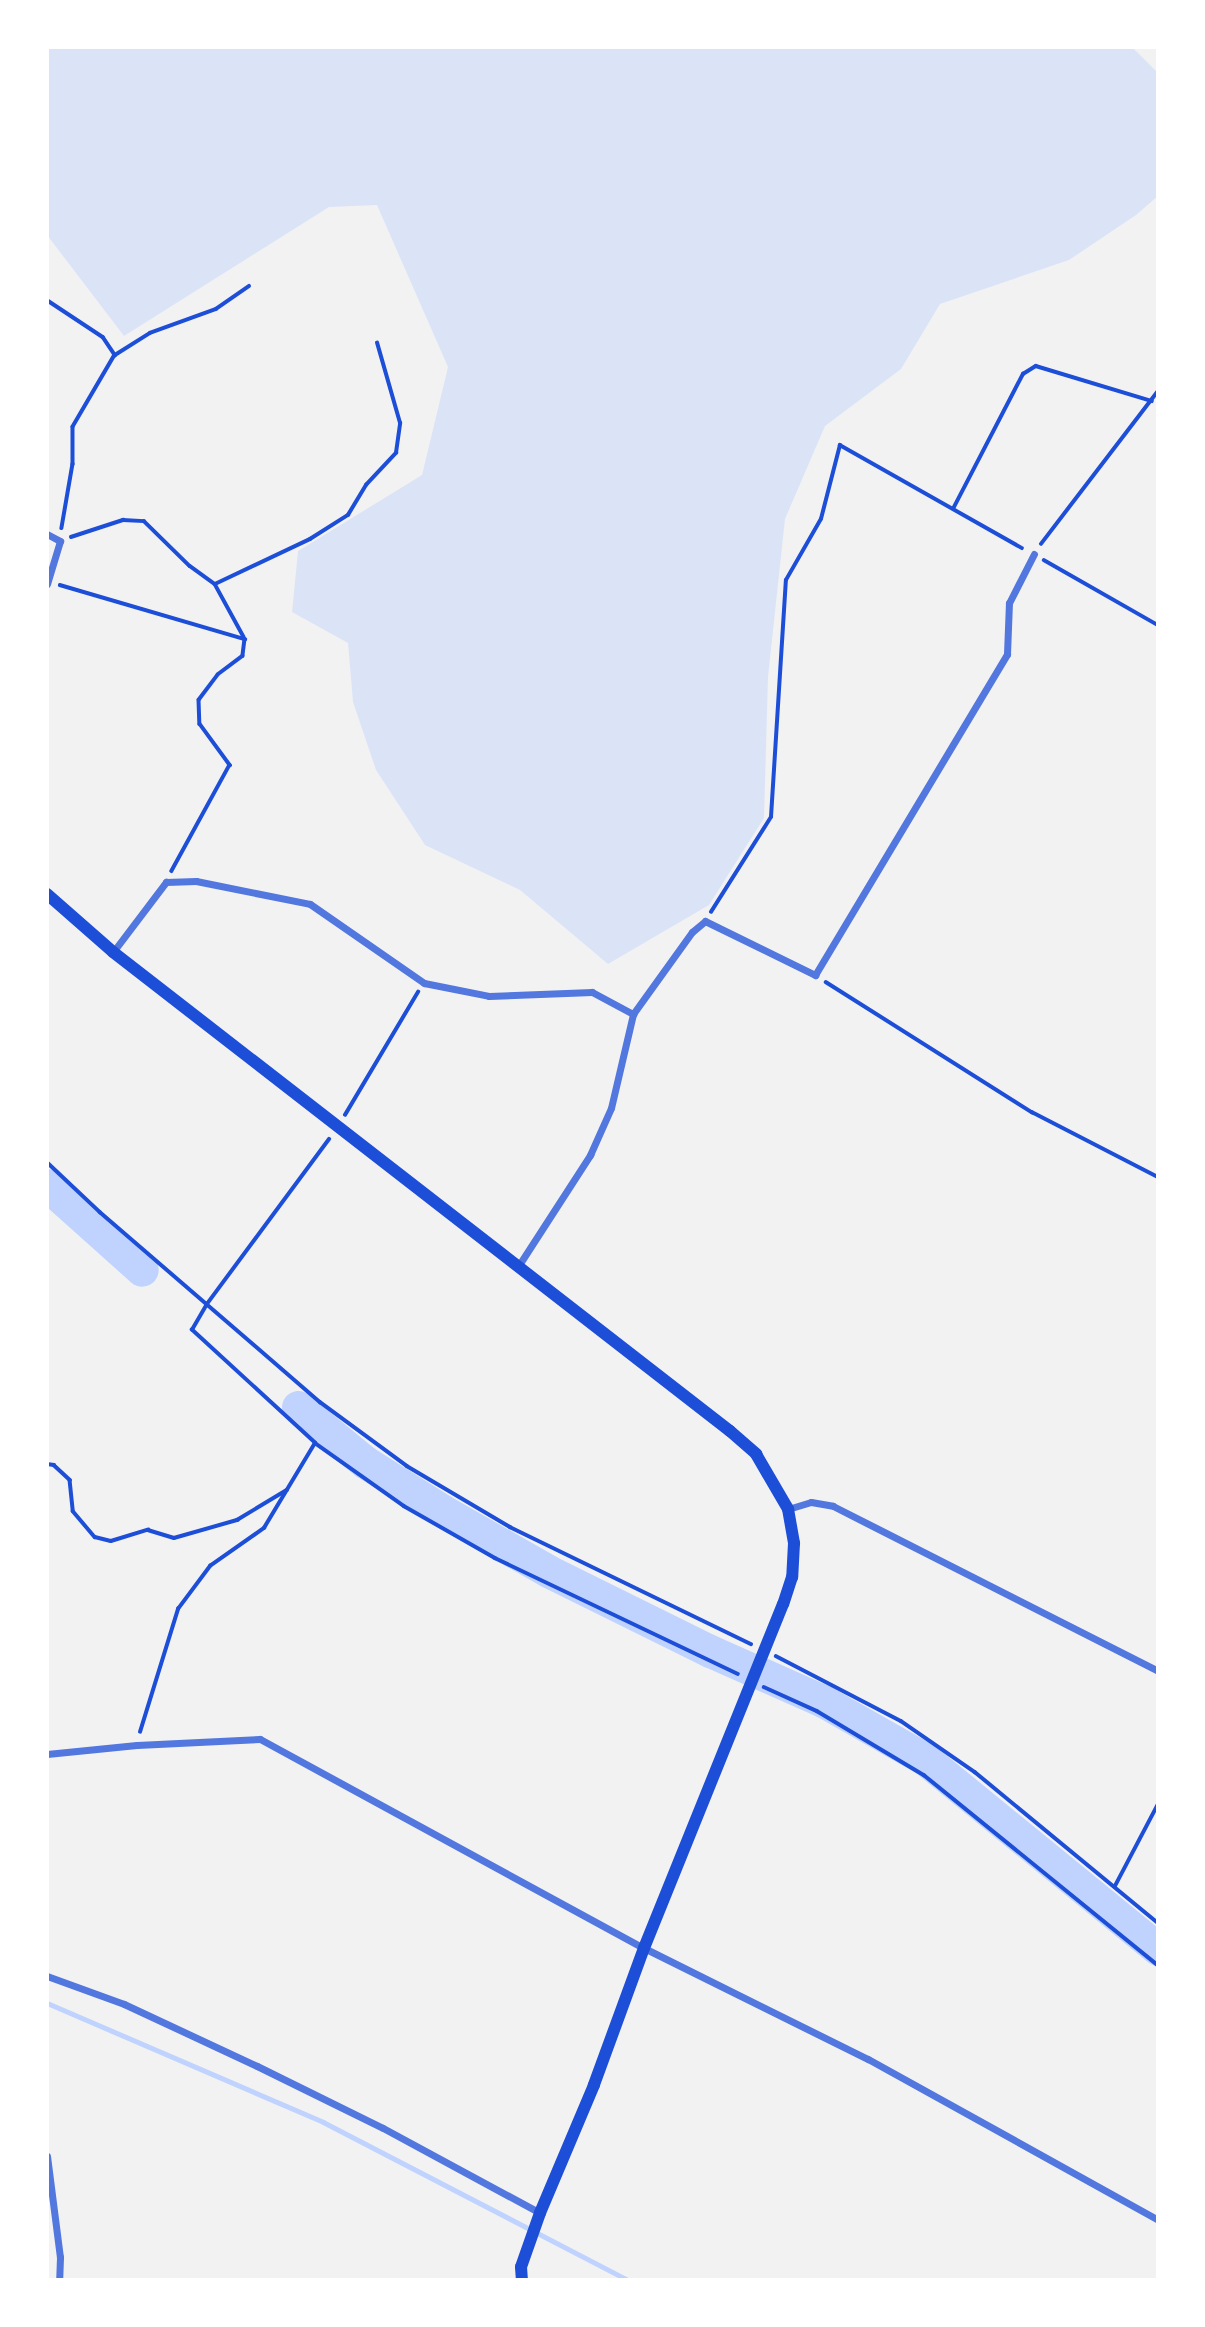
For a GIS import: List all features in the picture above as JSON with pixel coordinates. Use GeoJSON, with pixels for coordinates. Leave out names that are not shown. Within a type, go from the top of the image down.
{"type":"FeatureCollection","features":[{"type":"Feature","properties":{"kind":"main road"},"geometry":{"type":"LineString","coordinates":[[47,894],[113,952],[730,1431],[756,1454],[788,1509],[794,1543],[792,1577],[644,1948],[594,2085],[540,2213],[521,2267],[522,2280]]}},
{"type":"Feature","properties":{"kind":"street"},"geometry":{"type":"LineString","coordinates":[[47,534],[60,541],[48,582]]}},
{"type":"Feature","properties":{"kind":"street"},"geometry":{"type":"LineString","coordinates":[[517,1268],[590,1155],[611,1108],[634,1014],[692,932],[705,921],[815,975],[1007,654],[1009,603],[1034,554]]}},
{"type":"Feature","properties":{"kind":"street"},"geometry":{"type":"LineString","coordinates":[[113,952],[166,882],[196,881],[310,904],[424,983],[489,996],[592,992],[634,1014]]}},
{"type":"Feature","properties":{"kind":"street"},"geometry":{"type":"LineString","coordinates":[[788,1509],[811,1502],[833,1506],[1157,1669]]}},
{"type":"Feature","properties":{"kind":"street"},"geometry":{"type":"LineString","coordinates":[[47,1755],[137,1745],[260,1739],[644,1948],[868,2059],[1158,2220]]}},
{"type":"Feature","properties":{"kind":"street"},"geometry":{"type":"LineString","coordinates":[[47,1976],[124,2004],[257,2066],[383,2128],[540,2213]]}},
{"type":"Feature","properties":{"kind":"street"},"geometry":{"type":"LineString","coordinates":[[47,2156],[60,2257],[58,2280]]}},
{"type":"Feature","properties":{"kind":"path"},"geometry":{"type":"LineString","coordinates":[[166,882],[230,765],[200,724],[199,700],[218,675],[243,656],[245,639],[215,584],[190,566],[144,521],[123,520],[60,541],[73,464],[73,427],[116,355],[150,333],[216,309],[249,286]]}},
{"type":"Feature","properties":{"kind":"path"},"geometry":{"type":"LineString","coordinates":[[47,300],[103,337],[116,355]]}},
{"type":"Feature","properties":{"kind":"path"},"geometry":{"type":"LineString","coordinates":[[215,584],[310,539],[348,514],[366,485],[396,453],[400,423],[377,343]]}},
{"type":"Feature","properties":{"kind":"path"},"geometry":{"type":"LineString","coordinates":[[953,509],[1023,374],[1036,366],[1152,401]]}},
{"type":"Feature","properties":{"kind":"path"},"geometry":{"type":"LineString","coordinates":[[1034,554],[1158,391]]}},
{"type":"Feature","properties":{"kind":"path"},"geometry":{"type":"LineString","coordinates":[[705,921],[771,817],[786,580],[821,519],[840,444],[1158,625]]}},
{"type":"Feature","properties":{"kind":"path"},"geometry":{"type":"LineString","coordinates":[[48,582],[245,639]]}},
{"type":"Feature","properties":{"kind":"path"},"geometry":{"type":"LineString","coordinates":[[815,975],[1032,1112],[1158,1177]]}},
{"type":"Feature","properties":{"kind":"path"},"geometry":{"type":"LineString","coordinates":[[137,1745],[178,1609],[210,1566],[264,1528],[316,1443],[192,1329],[207,1304],[339,1125],[424,983]]}},
{"type":"Feature","properties":{"kind":"path"},"geometry":{"type":"LineString","coordinates":[[47,1162],[100,1212],[320,1402],[407,1466],[510,1527],[702,1623],[764,1650],[901,1721],[1012,1801],[1158,1923]]}},
{"type":"Feature","properties":{"kind":"path"},"geometry":{"type":"LineString","coordinates":[[47,1464],[54,1465],[70,1480],[73,1511],[95,1537],[111,1541],[148,1530],[174,1538],[237,1520],[289,1489]]}},
{"type":"Feature","properties":{"kind":"path"},"geometry":{"type":"LineString","coordinates":[[1115,1886],[1158,1804]]}},
{"type":"Feature","properties":{"kind":"shaded area"},"geometry":{"type":"Polygon","coordinates":[[[47,47],[1132,47],[1158,73],[1158,196],[1136,215],[1069,260],[940,304],[901,369],[825,426],[785,519],[768,677],[764,818],[709,905],[608,964],[520,890],[425,845],[376,770],[353,702],[348,643],[292,612],[298,551],[422,475],[448,367],[377,205],[329,207],[124,336],[47,235],[47,47]]]}},
{"type":"Feature","properties":{"kind":"waterway"},"geometry":{"type":"LineString","coordinates":[[47,1185],[142,1270]]}},
{"type":"Feature","properties":{"kind":"waterway"},"geometry":{"type":"LineString","coordinates":[[298,1407],[365,1462],[443,1511],[548,1571],[710,1651],[823,1701],[925,1759],[1158,1949]]}},
{"type":"Feature","properties":{"kind":"waterway"},"geometry":{"type":"LineString","coordinates":[[47,2003],[323,2122],[628,2280]]}}]}
